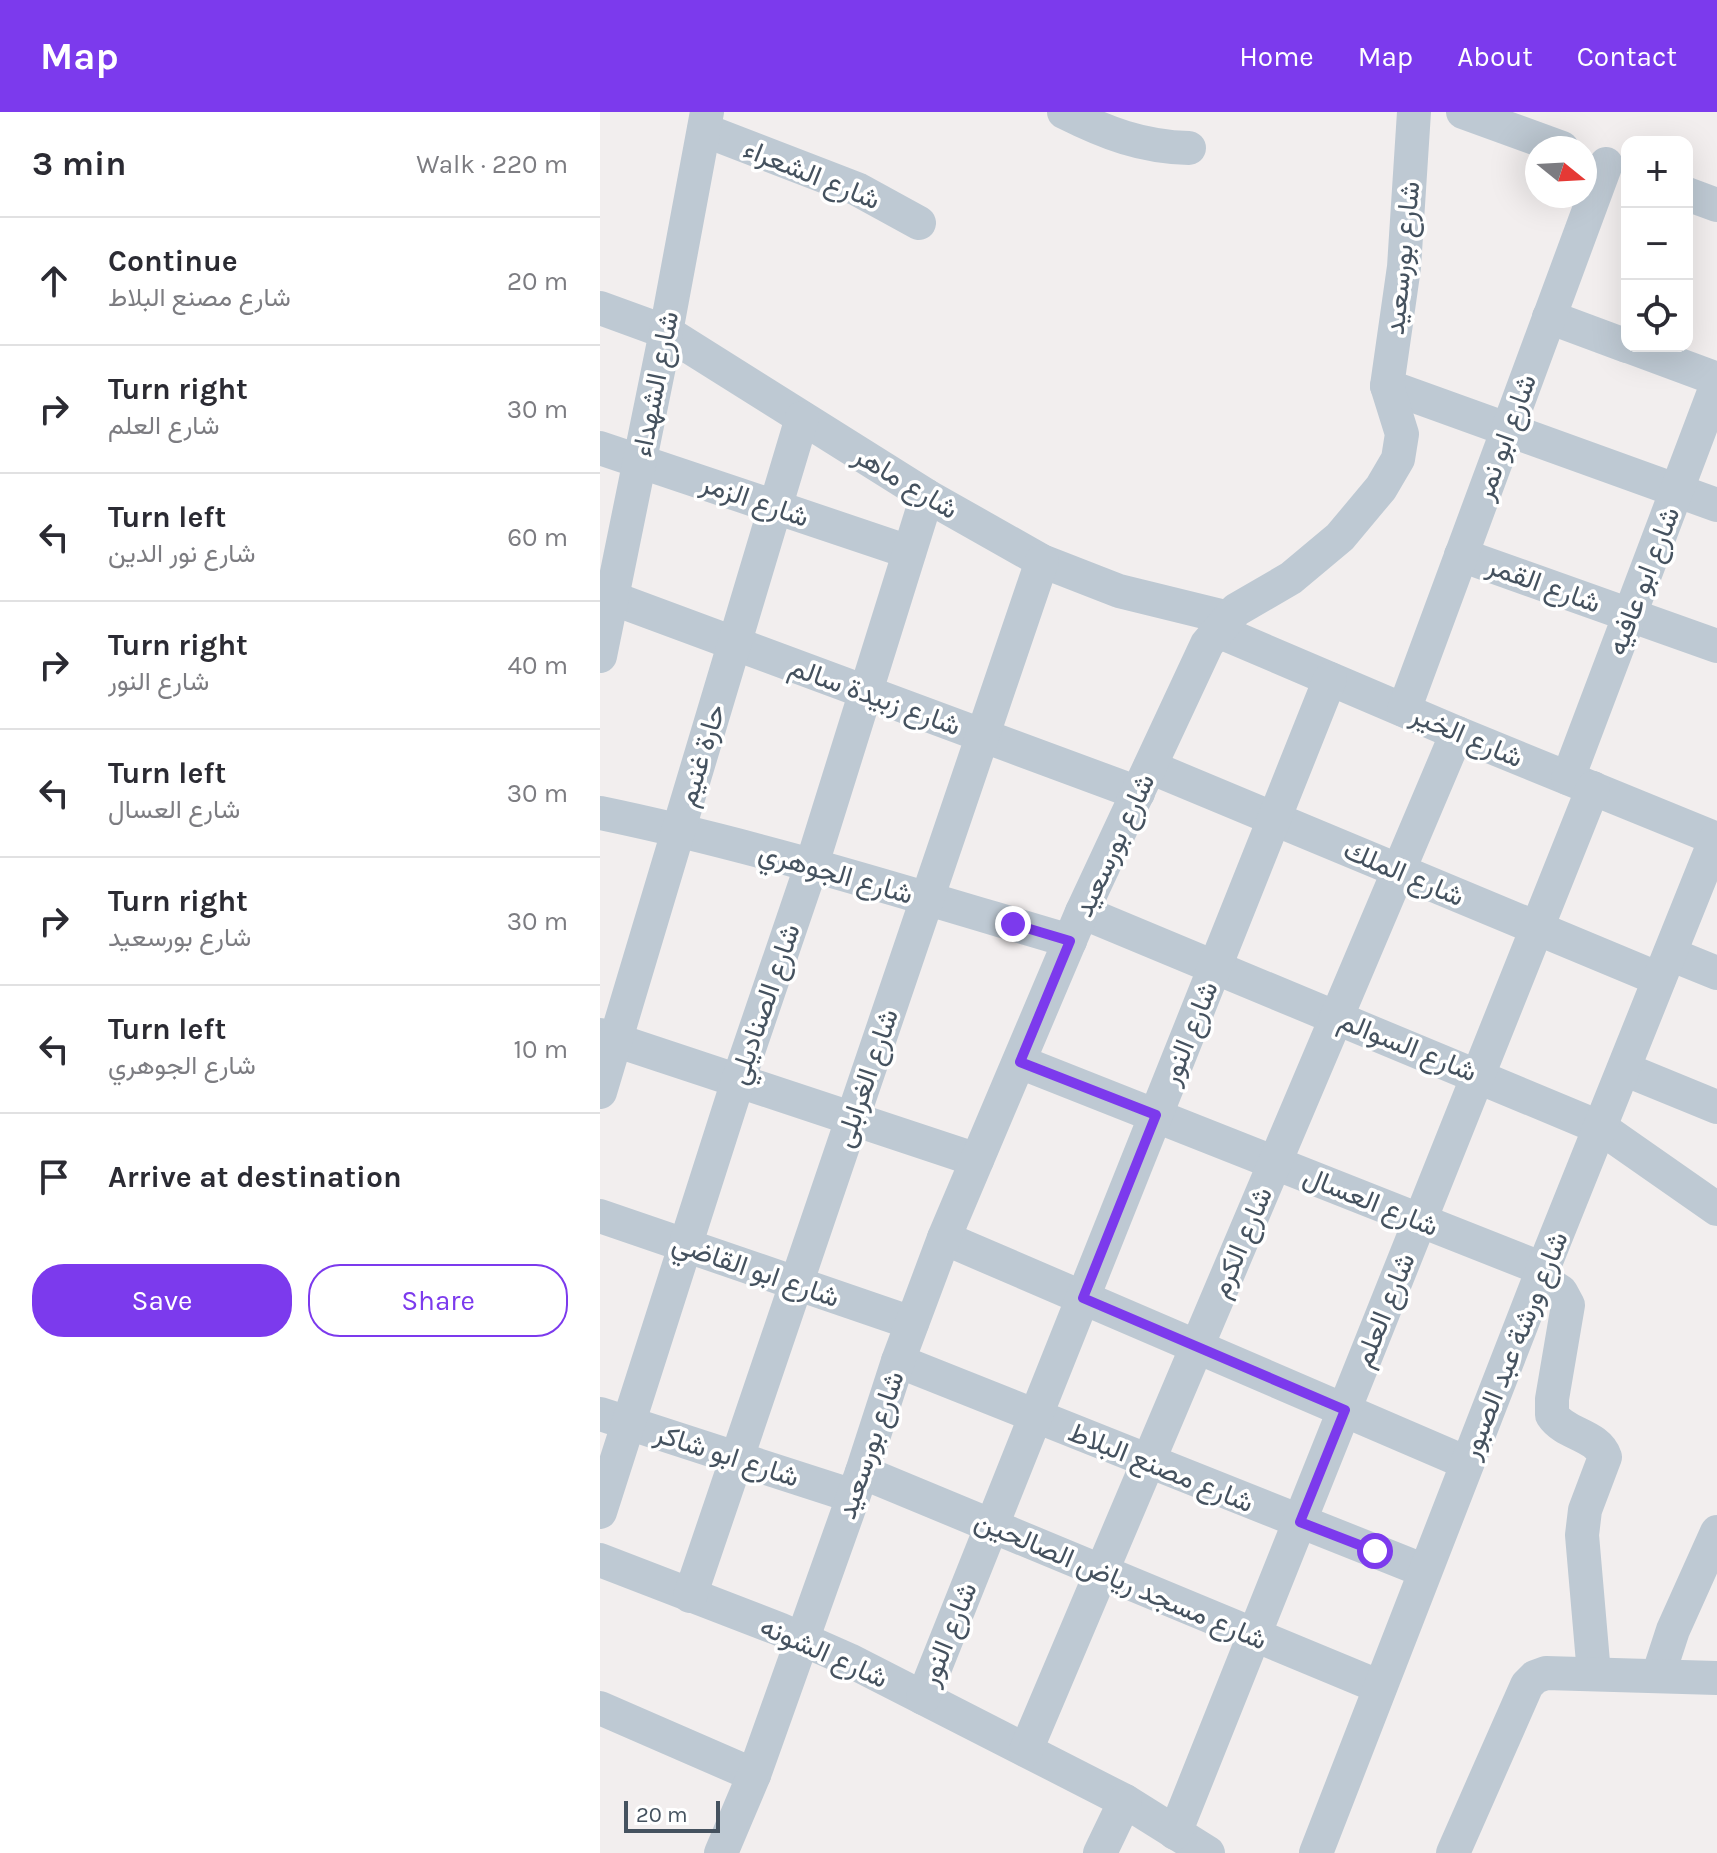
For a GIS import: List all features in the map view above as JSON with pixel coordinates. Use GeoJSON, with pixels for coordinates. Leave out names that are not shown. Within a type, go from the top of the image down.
{"type":"FeatureCollection","features":[{"type":"Feature","properties":{"kind":"street"},"geometry":{"type":"LineString","coordinates":[[1064,112],[1127,140],[1167,148],[1189,148]]}},
{"type":"Feature","properties":{"kind":"street","name":"شارع بورسعيد"},"geometry":{"type":"LineString","coordinates":[[721,1853],[754,1775],[944,1238],[1076,926],[1207,644],[1236,610],[1291,578],[1340,537],[1381,488],[1398,459],[1402,434],[1387,386],[1404,267],[1414,112]]}},
{"type":"Feature","properties":{"kind":"street"},"geometry":{"type":"LineString","coordinates":[[1463,112],[1529,136]]}},
{"type":"Feature","properties":{"kind":"street","name":"شارع الشعراء"},"geometry":{"type":"LineString","coordinates":[[705,121],[857,189],[919,223]]}},
{"type":"Feature","properties":{"kind":"street","name":"شارع الشهداء"},"geometry":{"type":"LineString","coordinates":[[600,656],[705,121]]}},
{"type":"Feature","properties":{"kind":"street","name":"شارع ابو نمر"},"geometry":{"type":"LineString","coordinates":[[1404,710],[1606,164]]}},
{"type":"Feature","properties":{"kind":"street"},"geometry":{"type":"LineString","coordinates":[[1693,196],[1717,205]]}},
{"type":"Feature","properties":{"kind":"street","name":"شارع ماهر"},"geometry":{"type":"LineString","coordinates":[[600,308],[666,332],[927,496],[1042,561],[1119,591],[1223,624]]}},
{"type":"Feature","properties":{"kind":"street"},"geometry":{"type":"LineString","coordinates":[[1549,317],[1621,344]]}},
{"type":"Feature","properties":{"kind":"street"},"geometry":{"type":"LineString","coordinates":[[1642,352],[1717,381]]}},
{"type":"Feature","properties":{"kind":"street","name":"شارع ابو عافيه"},"geometry":{"type":"LineString","coordinates":[[1581,783],[1630,615],[1717,381]]}},
{"type":"Feature","properties":{"kind":"street"},"geometry":{"type":"LineString","coordinates":[[1387,386],[1717,505]]}},
{"type":"Feature","properties":{"kind":"street","name":"حارة غنيم"},"geometry":{"type":"LineString","coordinates":[[600,1092],[608,1038],[678,829],[802,418]]}},
{"type":"Feature","properties":{"kind":"street","name":"شارع الزمر"},"geometry":{"type":"LineString","coordinates":[[600,448],[909,552]]}},
{"type":"Feature","properties":{"kind":"street","name":"شارع الصناديلي"},"geometry":{"type":"LineString","coordinates":[[600,1512],[614,1418],[686,1245],[812,864],[927,496]]}},
{"type":"Feature","properties":{"kind":"street","name":"شارع القمر"},"geometry":{"type":"LineString","coordinates":[[1461,555],[1717,646]]}},
{"type":"Feature","properties":{"kind":"street","name":"شارع الغرابلى"},"geometry":{"type":"LineString","coordinates":[[690,1596],[1042,561]]}},
{"type":"Feature","properties":{"kind":"street","name":"شارع زبيدة سالم"},"geometry":{"type":"LineString","coordinates":[[612,598],[982,736],[1144,780]]}},
{"type":"Feature","properties":{"kind":"street","name":"شارع الخير"},"geometry":{"type":"LineString","coordinates":[[1223,624],[1330,679],[1716,838]]}},
{"type":"Feature","properties":{"kind":"street","name":"شارع النور"},"geometry":{"type":"LineString","coordinates":[[923,1698],[1330,679]]}},
{"type":"Feature","properties":{"kind":"street","name":"شارع الكرم"},"geometry":{"type":"LineString","coordinates":[[1026,1750],[1457,733]]}},
{"type":"Feature","properties":{"kind":"street","name":"شارع الملك"},"geometry":{"type":"LineString","coordinates":[[1144,780],[1274,819],[1537,928],[1664,967],[1717,973]]}},
{"type":"Feature","properties":{"kind":"street","name":"شارع العلم"},"geometry":{"type":"LineString","coordinates":[[1175,1833],[1537,928],[1581,783]]}},
{"type":"Feature","properties":{"kind":"street","name":"شارع الجوهري"},"geometry":{"type":"LineString","coordinates":[[600,813],[678,829],[927,898],[1076,926]]}},
{"type":"Feature","properties":{"kind":"street","name":"شارع ورشة عبد الصبور"},"geometry":{"type":"LineString","coordinates":[[1316,1853],[1541,1274],[1716,838]]}},
{"type":"Feature","properties":{"kind":"street","name":"شارع السوالم"},"geometry":{"type":"LineString","coordinates":[[1076,926],[1215,967],[1601,1128],[1717,1209]]}},
{"type":"Feature","properties":{"kind":"street"},"geometry":{"type":"LineString","coordinates":[[608,1038],[977,1160]]}},
{"type":"Feature","properties":{"kind":"street","name":"شارع العسال"},"geometry":{"type":"LineString","coordinates":[[1020,1062],[1420,1221],[1541,1274]]}},
{"type":"Feature","properties":{"kind":"street"},"geometry":{"type":"LineString","coordinates":[[1624,1069],[1717,1107]]}},
{"type":"Feature","properties":{"kind":"street","name":"شارع ابو القاضي"},"geometry":{"type":"LineString","coordinates":[[600,1216],[912,1323]]}},
{"type":"Feature","properties":{"kind":"street"},"geometry":{"type":"LineString","coordinates":[[944,1238],[1467,1463]]}},
{"type":"Feature","properties":{"kind":"street"},"geometry":{"type":"LineString","coordinates":[[1541,1274],[1561,1292],[1568,1305],[1552,1415],[1563,1427],[1597,1444],[1605,1457],[1585,1510],[1582,1535],[1594,1674]]}},
{"type":"Feature","properties":{"kind":"street","name":"شارع مصنع البلاط"},"geometry":{"type":"LineString","coordinates":[[898,1361],[1425,1571]]}},
{"type":"Feature","properties":{"kind":"street","name":"شارع ابو شاكر"},"geometry":{"type":"LineString","coordinates":[[614,1418],[737,1458],[858,1484]]}},
{"type":"Feature","properties":{"kind":"street","name":"شارع مسجد رياض الصالحين"},"geometry":{"type":"LineString","coordinates":[[858,1484],[991,1526],[1380,1687]]}},
{"type":"Feature","properties":{"kind":"street"},"geometry":{"type":"LineString","coordinates":[[1658,1676],[1673,1630],[1715,1541]]}},
{"type":"Feature","properties":{"kind":"street","name":"شارع الشونه"},"geometry":{"type":"LineString","coordinates":[[600,1560],[802,1639],[1125,1801],[1208,1853]]}},
{"type":"Feature","properties":{"kind":"street"},"geometry":{"type":"LineString","coordinates":[[1453,1853],[1527,1685],[1535,1677],[1546,1673],[1717,1678]]}},
{"type":"Feature","properties":{"kind":"street"},"geometry":{"type":"LineString","coordinates":[[600,1708],[754,1775]]}},
{"type":"Feature","properties":{"kind":"street"},"geometry":{"type":"LineString","coordinates":[[1100,1853],[1125,1801]]}},
{"type":"Feature","properties":{"kind":"route"},"geometry":{"type":"LineString","coordinates":[[1013,924],[1070,941],[1020,1062],[1156,1115],[1083,1298],[1345,1410],[1300,1522],[1375,1551]]}}]}
